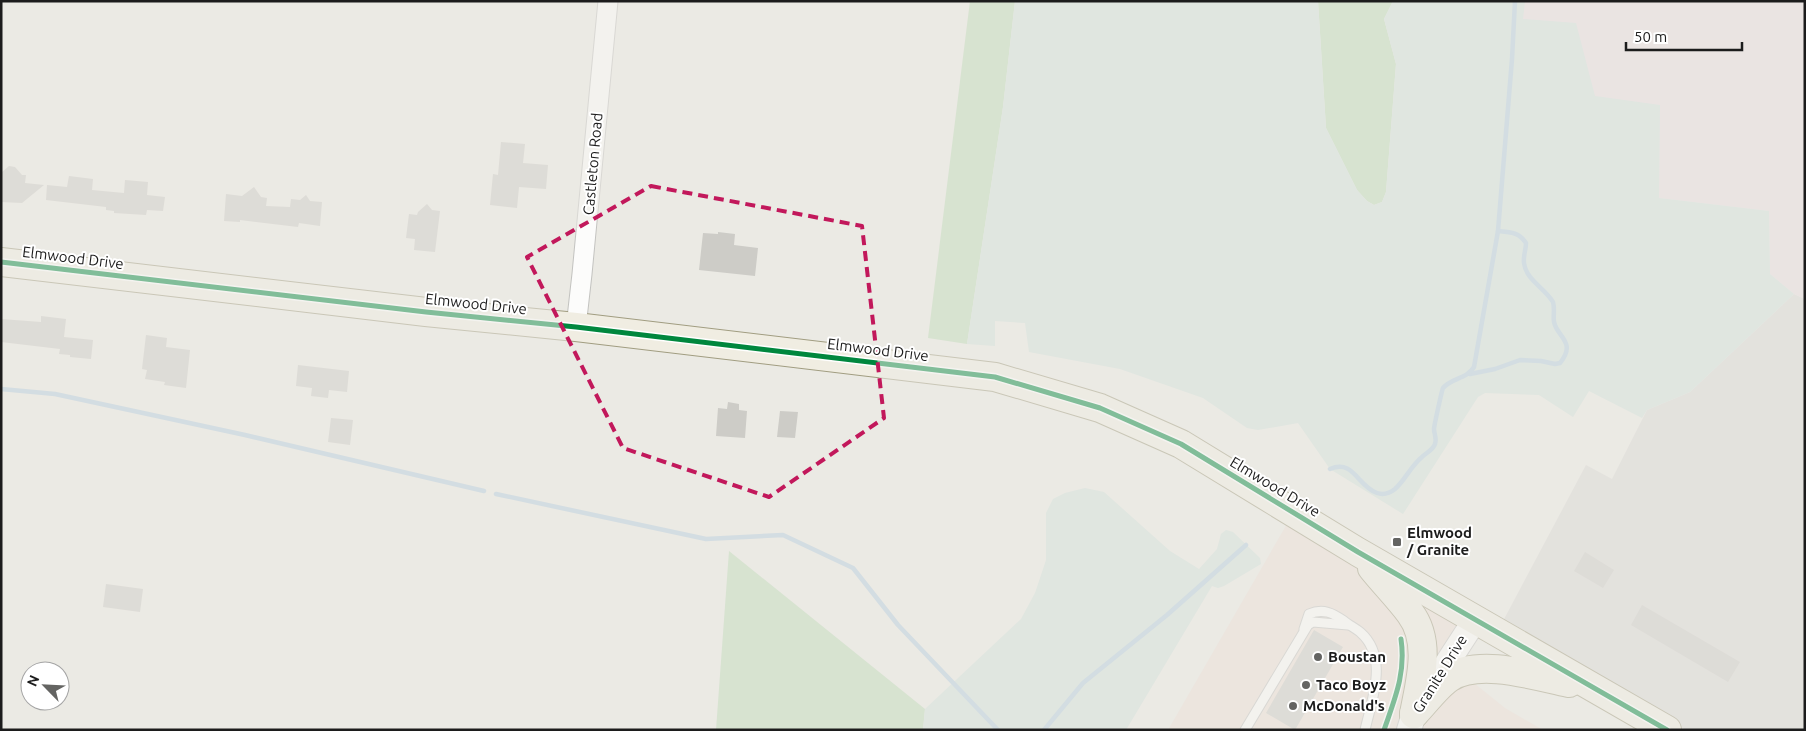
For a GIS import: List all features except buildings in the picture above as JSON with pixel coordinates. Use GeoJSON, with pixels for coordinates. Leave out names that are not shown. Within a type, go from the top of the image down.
{"type":"FeatureCollection","features":[{"type":"Feature","properties":{"kind":"main road","name":"Elmwood Drive"},"geometry":{"type":"LineString","coordinates":[[1,262],[995,376],[1100,408],[1181,444],[1358,552],[1667,730]]}},
{"type":"Feature","properties":{"kind":"main road"},"geometry":{"type":"LineString","coordinates":[[1358,552],[1411,614],[1420,633],[1423,648],[1422,672],[1411,722]]}},
{"type":"Feature","properties":{"kind":"main road"},"geometry":{"type":"LineString","coordinates":[[1411,722],[1447,679],[1460,672],[1476,670],[1515,672],[1592,688]]}},
{"type":"Feature","properties":{"kind":"street","name":"Castleton Road"},"geometry":{"type":"LineString","coordinates":[[576,327],[608,1]]}},
{"type":"Feature","properties":{"kind":"street","name":"Granite Drive"},"geometry":{"type":"LineString","coordinates":[[1411,722],[1475,620]]}},
{"type":"Feature","properties":{"kind":"lane"},"geometry":{"type":"LineString","coordinates":[[1245,730],[1304,629],[1312,622],[1351,626],[1361,633],[1369,644],[1377,667],[1376,682],[1365,730]]}},
{"type":"Feature","properties":{"kind":"highlighted area"},"geometry":{"type":"Polygon","coordinates":[[[651,186],[862,226],[884,418],[769,497],[623,448],[527,257],[651,186]]]}},
{"type":"Feature","properties":{"kind":"shaded area"},"geometry":{"type":"Polygon","coordinates":[[[1015,1],[1318,1],[1326,128],[1357,190],[1367,201],[1374,205],[1382,202],[1386,192],[1396,64],[1384,19],[1393,1],[1525,1],[1523,19],[1576,23],[1595,96],[1660,105],[1659,198],[1769,211],[1770,274],[1794,294],[1690,392],[1647,410],[1642,418],[1589,391],[1573,417],[1539,395],[1485,393],[1478,397],[1403,514],[1330,469],[1298,423],[1258,430],[1247,428],[1203,398],[1120,369],[1029,352],[1025,323],[995,321],[995,346],[967,344],[1003,107],[1015,1]]]}},
{"type":"Feature","properties":{"kind":"shaded area"},"geometry":{"type":"Polygon","coordinates":[[[1504,1],[1805,1],[1805,299],[1794,294],[1770,274],[1769,211],[1659,198],[1503,84],[1504,1]]]}},
{"type":"Feature","properties":{"kind":"shaded area"},"geometry":{"type":"Polygon","coordinates":[[[1794,294],[1805,299],[1805,730],[1686,730],[1502,623],[1586,465],[1612,479],[1647,410],[1690,392],[1794,294]]]}},
{"type":"Feature","properties":{"kind":"shaded area"},"geometry":{"type":"Polygon","coordinates":[[[1085,488],[1104,492],[1170,551],[1199,569],[1217,549],[1221,534],[1226,530],[1233,532],[1260,558],[1261,564],[1224,586],[1218,588],[1212,586],[1126,730],[923,730],[925,709],[1021,619],[1035,593],[1046,560],[1046,513],[1053,499],[1065,493],[1085,488]]]}},
{"type":"Feature","properties":{"kind":"shaded area"},"geometry":{"type":"Polygon","coordinates":[[[1291,517],[1476,628],[1454,667],[1505,708],[1543,730],[1168,730],[1291,517]]]}},
{"type":"Feature","properties":{"kind":"green space"},"geometry":{"type":"Polygon","coordinates":[[[970,1],[1015,1],[1003,107],[967,344],[928,338],[970,1]]]}},
{"type":"Feature","properties":{"kind":"green space"},"geometry":{"type":"Polygon","coordinates":[[[1318,1],[1393,1],[1384,19],[1396,64],[1386,192],[1382,202],[1374,205],[1367,201],[1357,190],[1326,128],[1318,1]]]}},
{"type":"Feature","properties":{"kind":"green space"},"geometry":{"type":"Polygon","coordinates":[[[729,551],[925,709],[923,730],[716,730],[729,551]]]}},
{"type":"Feature","properties":{"kind":"waterway"},"geometry":{"type":"LineString","coordinates":[[1330,469],[1338,467],[1350,470],[1370,490],[1377,493],[1389,493],[1399,485],[1418,461],[1434,446],[1436,440],[1434,426],[1443,388],[1450,382],[1467,374],[1474,367],[1498,231],[1515,1]]}},
{"type":"Feature","properties":{"kind":"waterway"},"geometry":{"type":"LineString","coordinates":[[1470,374],[1495,369],[1520,360],[1560,363],[1567,350],[1554,322],[1553,302],[1525,269],[1526,243],[1517,235],[1498,231]]}},
{"type":"Feature","properties":{"kind":"waterway"},"geometry":{"type":"LineString","coordinates":[[1,389],[55,394],[245,435],[484,491]]}},
{"type":"Feature","properties":{"kind":"waterway"},"geometry":{"type":"LineString","coordinates":[[496,494],[706,539],[783,535],[853,568],[898,625],[998,730]]}},
{"type":"Feature","properties":{"kind":"waterway"},"geometry":{"type":"LineString","coordinates":[[1044,730],[1083,683],[1167,615],[1246,545]]}},
{"type":"Feature","properties":{"kind":"cycle path"},"geometry":{"type":"LineString","coordinates":[[1,262],[426,312],[576,327],[995,377],[1100,408],[1181,444],[1358,552],[1667,730]]}},
{"type":"Feature","properties":{"kind":"cycle path"},"geometry":{"type":"LineString","coordinates":[[1384,730],[1396,696],[1401,674],[1401,639]]}},
{"type":"Feature","properties":{"kind":"place","name":"Elmwood / Granite"},"geometry":{"type":"Point","coordinates":[1397,542]}},
{"type":"Feature","properties":{"kind":"place","name":"Boustan"},"geometry":{"type":"Point","coordinates":[1318,657]}},
{"type":"Feature","properties":{"kind":"place","name":"Taco Boyz"},"geometry":{"type":"Point","coordinates":[1306,685]}},
{"type":"Feature","properties":{"kind":"place","name":"McDonald's"},"geometry":{"type":"Point","coordinates":[1293,706]}}]}
